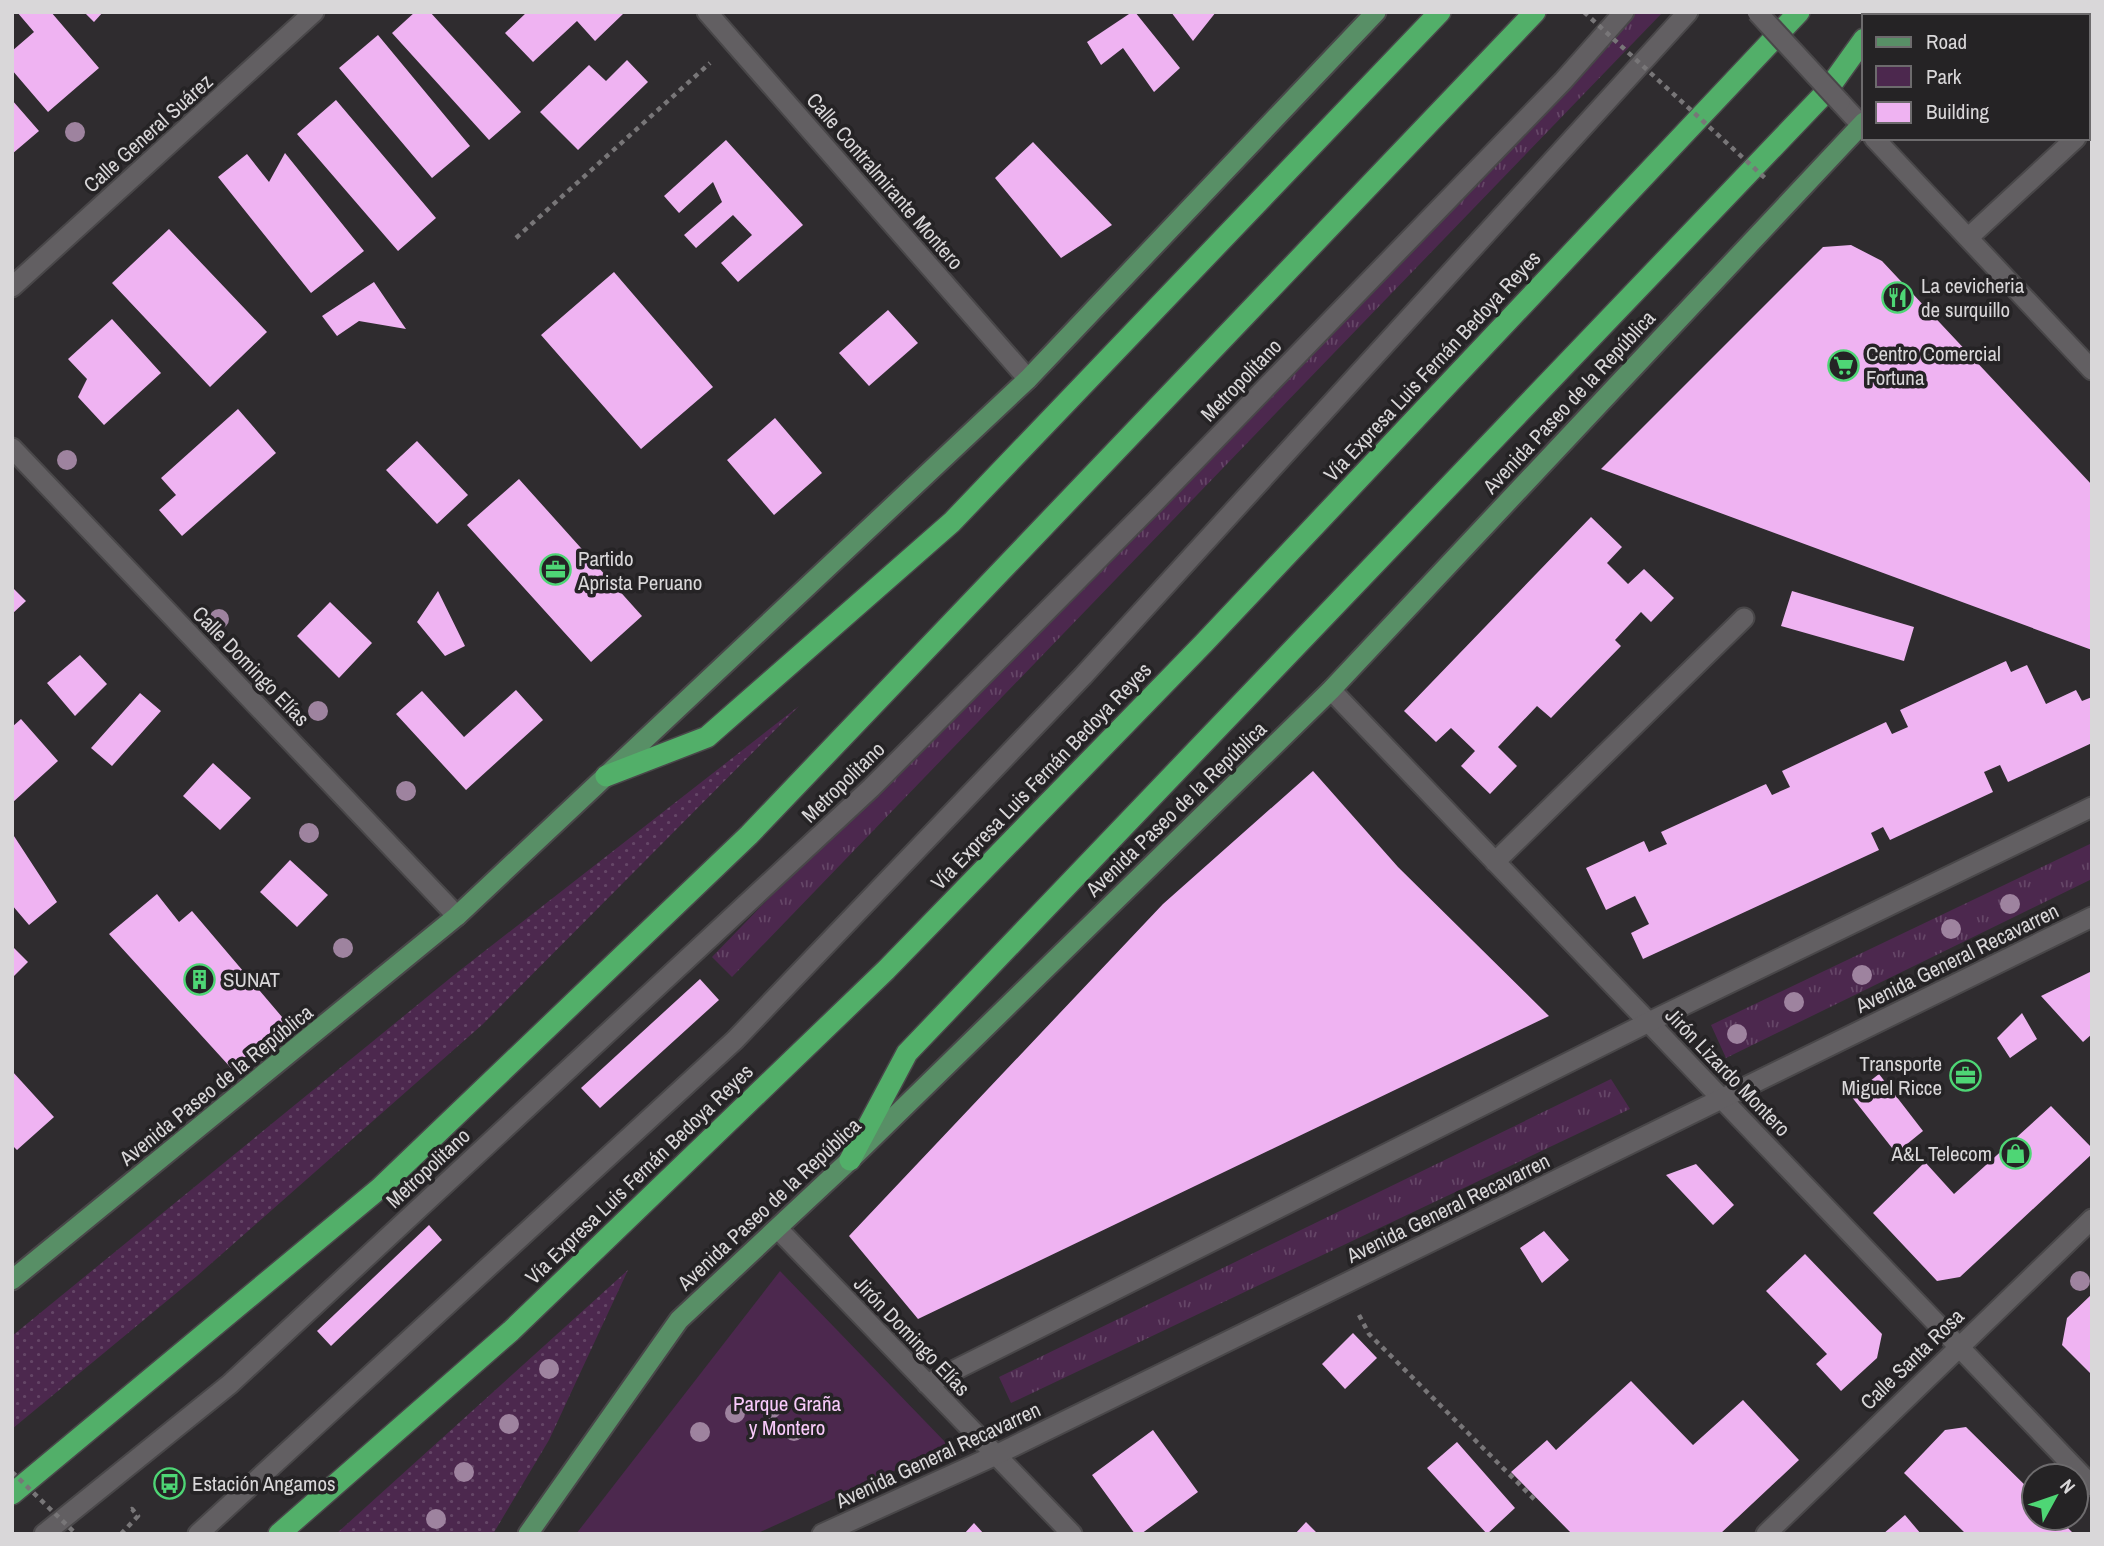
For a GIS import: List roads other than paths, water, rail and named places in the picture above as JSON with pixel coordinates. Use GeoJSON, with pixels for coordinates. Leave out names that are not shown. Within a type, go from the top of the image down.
{"type":"FeatureCollection","features":[{"type":"Feature","properties":{"kind":"highway"},"geometry":{"type":"LineString","coordinates":[[606,776],[708,737],[952,522],[1440,12]]}},
{"type":"Feature","properties":{"kind":"highway"},"geometry":{"type":"LineString","coordinates":[[12,1494],[380,1188],[749,835],[1535,12]]}},
{"type":"Feature","properties":{"kind":"highway","name":"Vía Expresa Luis Fernán Bedoya Reyes"},"geometry":{"type":"LineString","coordinates":[[278,1534],[511,1331],[886,970],[1204,643],[1799,12]]}},
{"type":"Feature","properties":{"kind":"highway"},"geometry":{"type":"LineString","coordinates":[[850,1160],[907,1053],[1825,92],[1862,42]]}},
{"type":"Feature","properties":{"kind":"main road","name":"Avenida Paseo de la República"},"geometry":{"type":"LineString","coordinates":[[12,1280],[457,916],[1028,379],[1376,12]]}},
{"type":"Feature","properties":{"kind":"main road","name":"Avenida Paseo de la República"},"geometry":{"type":"LineString","coordinates":[[528,1534],[679,1320],[850,1160],[1331,690],[1862,132]]}},
{"type":"Feature","properties":{"kind":"street","name":"Calle General Suárez"},"geometry":{"type":"LineString","coordinates":[[12,288],[314,12]]}},
{"type":"Feature","properties":{"kind":"street","name":"Calle Contralmirante Montero"},"geometry":{"type":"LineString","coordinates":[[707,12],[1028,379]]}},
{"type":"Feature","properties":{"kind":"street","name":"Metropolitano"},"geometry":{"type":"LineString","coordinates":[[44,1534],[230,1384],[871,788],[1164,493],[1553,91],[1624,12]]}},
{"type":"Feature","properties":{"kind":"street"},"geometry":{"type":"LineString","coordinates":[[198,1534],[735,1040],[1083,676],[1688,12]]}},
{"type":"Feature","properties":{"kind":"street"},"geometry":{"type":"LineString","coordinates":[[1757,12],[1862,124]]}},
{"type":"Feature","properties":{"kind":"street"},"geometry":{"type":"LineString","coordinates":[[1877,140],[2092,370]]}},
{"type":"Feature","properties":{"kind":"street"},"geometry":{"type":"LineString","coordinates":[[1968,238],[2074,140]]}},
{"type":"Feature","properties":{"kind":"street","name":"Calle Domingo Elías"},"geometry":{"type":"LineString","coordinates":[[12,448],[457,916]]}},
{"type":"Feature","properties":{"kind":"street"},"geometry":{"type":"LineString","coordinates":[[1495,862],[1744,618]]}},
{"type":"Feature","properties":{"kind":"street","name":"Jirón Lizardo Montero"},"geometry":{"type":"LineString","coordinates":[[1331,690],[2092,1486]]}},
{"type":"Feature","properties":{"kind":"street"},"geometry":{"type":"LineString","coordinates":[[927,1384],[1649,1022],[2092,807]]}},
{"type":"Feature","properties":{"kind":"street","name":"Avenida General Recavarren"},"geometry":{"type":"LineString","coordinates":[[822,1534],[996,1455],[2092,917]]}},
{"type":"Feature","properties":{"kind":"street","name":"Calle Santa Rosa"},"geometry":{"type":"LineString","coordinates":[[1766,1534],[2092,1219]]}},
{"type":"Feature","properties":{"kind":"street","name":"Jirón Domingo Elías"},"geometry":{"type":"LineString","coordinates":[[778,1229],[1072,1534]]}},
{"type":"Feature","properties":{"kind":"place","name":"La cevicheria de surquillo"},"geometry":{"type":"Point","coordinates":[1898,297]}},
{"type":"Feature","properties":{"kind":"place","name":"Centro Comercial Fortuna"},"geometry":{"type":"Point","coordinates":[1843,365]}},
{"type":"Feature","properties":{"kind":"place","name":"Partido Aprista Peruano"},"geometry":{"type":"Point","coordinates":[555,570]}},
{"type":"Feature","properties":{"kind":"place","name":"SUNAT"},"geometry":{"type":"Point","coordinates":[200,979]}},
{"type":"Feature","properties":{"kind":"place","name":"Transporte Miguel Ricce"},"geometry":{"type":"Point","coordinates":[1965,1075]}},
{"type":"Feature","properties":{"kind":"place","name":"A&L Telecom"},"geometry":{"type":"Point","coordinates":[2015,1153]}},
{"type":"Feature","properties":{"kind":"place","name":"Estación Angamos"},"geometry":{"type":"Point","coordinates":[169,1483]}},
{"type":"Feature","properties":{"kind":"park label","name":"Parque Graña y Montero"},"geometry":{"type":"Point","coordinates":[787,1415]}}]}
